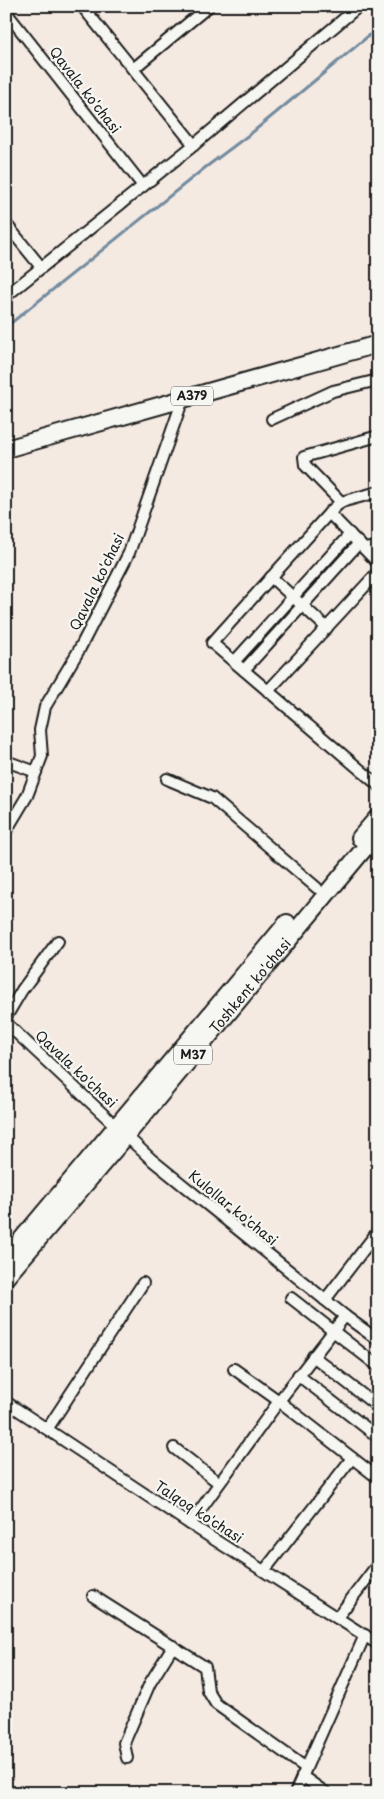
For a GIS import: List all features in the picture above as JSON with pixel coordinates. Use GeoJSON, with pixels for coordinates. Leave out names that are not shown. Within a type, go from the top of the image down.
{"type":"FeatureCollection","features":[{"type":"Feature","properties":{"kind":"highway","name":"A379"},"geometry":{"type":"LineString","coordinates":[[6,449],[378,344]]}},
{"type":"Feature","properties":{"kind":"highway","name":"Toshkent ko'chasi"},"geometry":{"type":"LineString","coordinates":[[6,1277],[317,888],[378,817]]}},
{"type":"Feature","properties":{"kind":"highway","name":"Toshkent ko'chasi"},"geometry":{"type":"LineString","coordinates":[[6,1258],[121,1131],[378,832]]}},
{"type":"Feature","properties":{"kind":"street"},"geometry":{"type":"LineString","coordinates":[[82,6],[194,145]]}},
{"type":"Feature","properties":{"kind":"street"},"geometry":{"type":"LineString","coordinates":[[133,69],[209,6]]}},
{"type":"Feature","properties":{"kind":"street"},"geometry":{"type":"LineString","coordinates":[[6,296],[194,145],[359,6]]}},
{"type":"Feature","properties":{"kind":"street","name":"Qavala ko'chasi"},"geometry":{"type":"LineString","coordinates":[[6,12],[142,186]]}},
{"type":"Feature","properties":{"kind":"street"},"geometry":{"type":"LineString","coordinates":[[6,224],[42,267]]}},
{"type":"Feature","properties":{"kind":"street"},"geometry":{"type":"LineString","coordinates":[[272,419],[333,391],[378,380]]}},
{"type":"Feature","properties":{"kind":"street","name":"Qavala ko'chasi"},"geometry":{"type":"LineString","coordinates":[[6,831],[28,796],[42,756],[40,730],[45,707],[79,650],[129,553],[183,399]]}},
{"type":"Feature","properties":{"kind":"street"},"geometry":{"type":"LineString","coordinates":[[341,502],[305,466],[304,456],[378,436]]}},
{"type":"Feature","properties":{"kind":"street"},"geometry":{"type":"LineString","coordinates":[[378,492],[341,502],[212,642],[378,785]]}},
{"type":"Feature","properties":{"kind":"street"},"geometry":{"type":"LineString","coordinates":[[330,512],[378,563]]}},
{"type":"Feature","properties":{"kind":"street"},"geometry":{"type":"LineString","coordinates":[[234,662],[350,534]]}},
{"type":"Feature","properties":{"kind":"street"},"geometry":{"type":"LineString","coordinates":[[244,670],[302,606],[362,546],[378,546]]}},
{"type":"Feature","properties":{"kind":"street"},"geometry":{"type":"LineString","coordinates":[[268,691],[378,572]]}},
{"type":"Feature","properties":{"kind":"street"},"geometry":{"type":"LineString","coordinates":[[271,577],[327,628]]}},
{"type":"Feature","properties":{"kind":"street"},"geometry":{"type":"LineString","coordinates":[[6,761],[36,772]]}},
{"type":"Feature","properties":{"kind":"street"},"geometry":{"type":"LineString","coordinates":[[167,779],[212,798],[317,888]]}},
{"type":"Feature","properties":{"kind":"street"},"geometry":{"type":"LineString","coordinates":[[6,1017],[22,990],[58,941]]}},
{"type":"Feature","properties":{"kind":"street","name":"Qavala ko'chasi"},"geometry":{"type":"LineString","coordinates":[[6,1023],[121,1131]]}},
{"type":"Feature","properties":{"kind":"street","name":"Kulollar ko'chasi"},"geometry":{"type":"LineString","coordinates":[[121,1131],[152,1160],[345,1316],[378,1340]]}},
{"type":"Feature","properties":{"kind":"street"},"geometry":{"type":"LineString","coordinates":[[325,1300],[378,1231]]}},
{"type":"Feature","properties":{"kind":"street"},"geometry":{"type":"LineString","coordinates":[[48,1428],[143,1283]]}},
{"type":"Feature","properties":{"kind":"street"},"geometry":{"type":"LineString","coordinates":[[291,1298],[378,1366]]}},
{"type":"Feature","properties":{"kind":"street"},"geometry":{"type":"LineString","coordinates":[[190,1524],[298,1375],[345,1316]]}},
{"type":"Feature","properties":{"kind":"street"},"geometry":{"type":"LineString","coordinates":[[313,1356],[378,1407]]}},
{"type":"Feature","properties":{"kind":"street"},"geometry":{"type":"LineString","coordinates":[[234,1369],[279,1401],[378,1478]]}},
{"type":"Feature","properties":{"kind":"street"},"geometry":{"type":"LineString","coordinates":[[298,1375],[378,1436]]}},
{"type":"Feature","properties":{"kind":"street","name":"Talqoq ko'chasi"},"geometry":{"type":"LineString","coordinates":[[6,1402],[48,1428],[190,1524],[378,1644]]}},
{"type":"Feature","properties":{"kind":"street"},"geometry":{"type":"LineString","coordinates":[[174,1448],[219,1483]]}},
{"type":"Feature","properties":{"kind":"street"},"geometry":{"type":"LineString","coordinates":[[264,1572],[352,1458]]}},
{"type":"Feature","properties":{"kind":"street"},"geometry":{"type":"LineString","coordinates":[[337,1618],[378,1564]]}},
{"type":"Feature","properties":{"kind":"street"},"geometry":{"type":"LineString","coordinates":[[94,1596],[205,1667],[208,1691],[216,1704],[304,1772],[326,1793]]}},
{"type":"Feature","properties":{"kind":"street"},"geometry":{"type":"LineString","coordinates":[[295,1793],[365,1636]]}},
{"type":"Feature","properties":{"kind":"street"},"geometry":{"type":"LineString","coordinates":[[127,1758],[124,1743],[150,1683],[173,1646]]}},
{"type":"Feature","properties":{"kind":"waterway"},"geometry":{"type":"LineString","coordinates":[[6,327],[206,167],[254,131],[378,28]]}}]}
